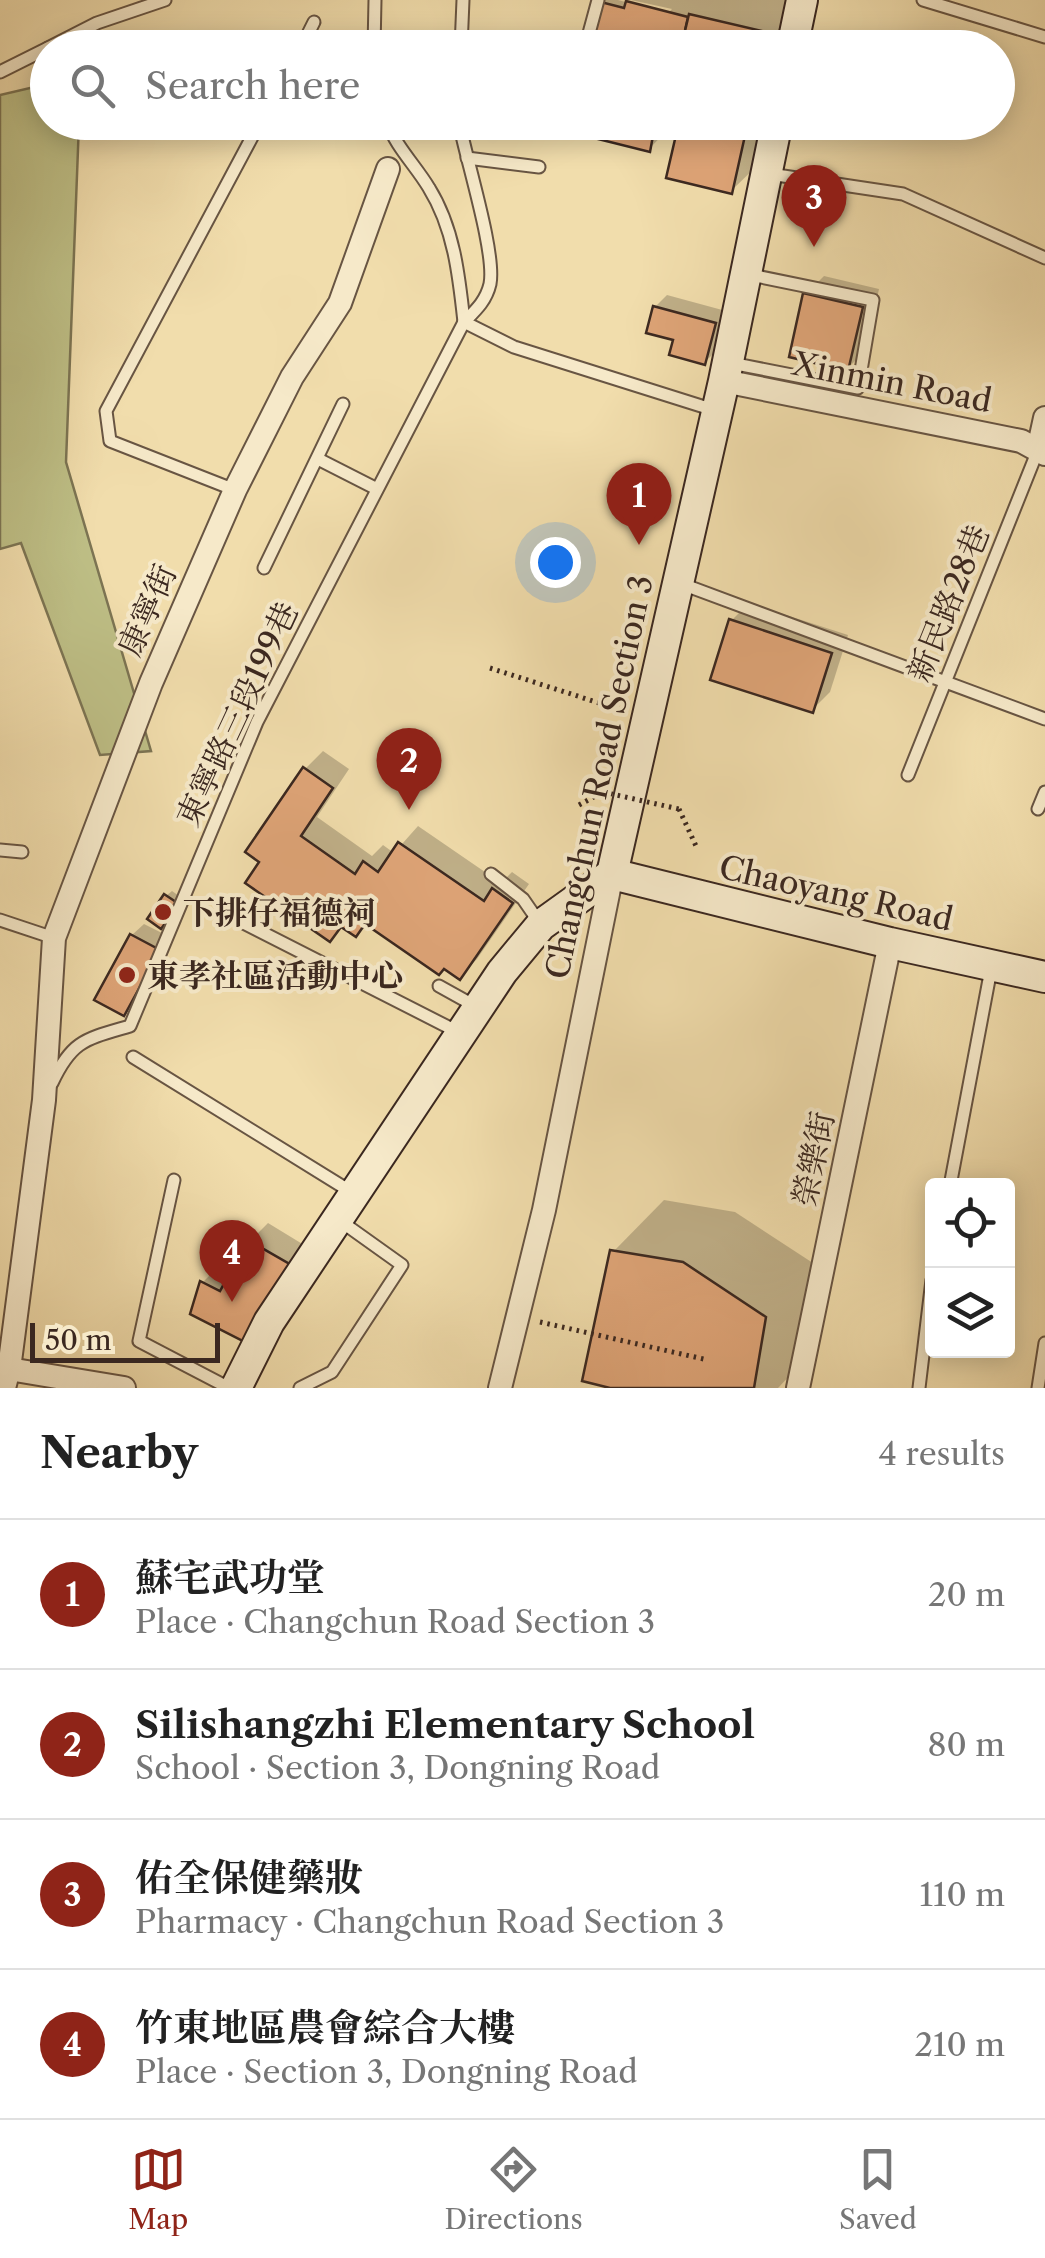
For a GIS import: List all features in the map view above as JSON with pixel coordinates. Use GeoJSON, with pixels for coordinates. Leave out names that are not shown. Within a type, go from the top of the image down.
{"type":"FeatureCollection","features":[{"type":"Feature","properties":{"kind":"main road"},"geometry":{"type":"LineString","coordinates":[[796,30],[802,1]]}},
{"type":"Feature","properties":{"kind":"main road","name":"Changchun Road Section 3"},"geometry":{"type":"LineString","coordinates":[[612,874],[726,372],[773,140]]}},
{"type":"Feature","properties":{"kind":"main road"},"geometry":{"type":"LineString","coordinates":[[233,1388],[269,1322],[502,972],[541,925],[612,874]]}},
{"type":"Feature","properties":{"kind":"main road","name":"Chaoyang Road"},"geometry":{"type":"LineString","coordinates":[[612,874],[890,944],[1045,976]]}},
{"type":"Feature","properties":{"kind":"street","name":"康寧街"},"geometry":{"type":"LineString","coordinates":[[6,1378],[44,1100],[54,938],[151,683],[235,490],[292,377],[340,303],[388,169]]}},
{"type":"Feature","properties":{"kind":"street","name":"Xinmin Road"},"geometry":{"type":"LineString","coordinates":[[726,372],[1021,441],[1041,452]]}},
{"type":"Feature","properties":{"kind":"street"},"geometry":{"type":"LineString","coordinates":[[1041,452],[1045,418]]}},
{"type":"Feature","properties":{"kind":"street","name":"Changchun Road Section 3"},"geometry":{"type":"LineString","coordinates":[[500,1388],[544,1210],[612,874]]}},
{"type":"Feature","properties":{"kind":"street","name":"榮樂街"},"geometry":{"type":"LineString","coordinates":[[798,1388],[890,944]]}},
{"type":"Feature","properties":{"kind":"street"},"geometry":{"type":"LineString","coordinates":[[6,1378],[124,1388]]}},
{"type":"Feature","properties":{"kind":"lane"},"geometry":{"type":"LineString","coordinates":[[83,30],[165,0]]}},
{"type":"Feature","properties":{"kind":"lane"},"geometry":{"type":"LineString","coordinates":[[461,30],[463,0]]}},
{"type":"Feature","properties":{"kind":"lane"},"geometry":{"type":"LineString","coordinates":[[590,30],[598,0]]}},
{"type":"Feature","properties":{"kind":"lane"},"geometry":{"type":"LineString","coordinates":[[794,0],[802,1]]}},
{"type":"Feature","properties":{"kind":"lane"},"geometry":{"type":"LineString","coordinates":[[923,0],[1045,37]]}},
{"type":"Feature","properties":{"kind":"lane"},"geometry":{"type":"LineString","coordinates":[[375,30],[377,4]]}},
{"type":"Feature","properties":{"kind":"lane"},"geometry":{"type":"LineString","coordinates":[[310,30],[314,22]]}},
{"type":"Feature","properties":{"kind":"lane"},"geometry":{"type":"LineString","coordinates":[[0,72],[30,57]]}},
{"type":"Feature","properties":{"kind":"lane"},"geometry":{"type":"LineString","coordinates":[[235,490],[110,441],[106,410],[250,140]]}},
{"type":"Feature","properties":{"kind":"lane"},"geometry":{"type":"LineString","coordinates":[[396,140],[431,190],[451,235],[464,322],[514,346],[716,411]]}},
{"type":"Feature","properties":{"kind":"lane","name":"東寧路三段199巷"},"geometry":{"type":"LineString","coordinates":[[44,1100],[65,1054],[87,1039],[130,1026],[257,722],[464,322],[484,303],[491,281],[464,140]]}},
{"type":"Feature","properties":{"kind":"lane"},"geometry":{"type":"LineString","coordinates":[[467,158],[540,167]]}},
{"type":"Feature","properties":{"kind":"lane"},"geometry":{"type":"LineString","coordinates":[[766,174],[903,194],[1045,258]]}},
{"type":"Feature","properties":{"kind":"lane"},"geometry":{"type":"LineString","coordinates":[[726,372],[858,388],[872,300],[746,274]]}},
{"type":"Feature","properties":{"kind":"lane"},"geometry":{"type":"LineString","coordinates":[[264,568],[343,404]]}},
{"type":"Feature","properties":{"kind":"lane","name":"新民路28巷"},"geometry":{"type":"LineString","coordinates":[[908,775],[1041,452]]}},
{"type":"Feature","properties":{"kind":"lane"},"geometry":{"type":"LineString","coordinates":[[318,459],[377,489]]}},
{"type":"Feature","properties":{"kind":"lane"},"geometry":{"type":"LineString","coordinates":[[678,582],[1045,719]]}},
{"type":"Feature","properties":{"kind":"lane"},"geometry":{"type":"LineString","coordinates":[[1038,810],[1045,792]]}},
{"type":"Feature","properties":{"kind":"lane"},"geometry":{"type":"LineString","coordinates":[[0,850],[22,852]]}},
{"type":"Feature","properties":{"kind":"lane"},"geometry":{"type":"LineString","coordinates":[[491,874],[523,899],[541,925]]}},
{"type":"Feature","properties":{"kind":"lane"},"geometry":{"type":"LineString","coordinates":[[224,913],[470,1021]]}},
{"type":"Feature","properties":{"kind":"lane"},"geometry":{"type":"LineString","coordinates":[[0,920],[54,938]]}},
{"type":"Feature","properties":{"kind":"lane"},"geometry":{"type":"LineString","coordinates":[[952,1178],[992,965]]}},
{"type":"Feature","properties":{"kind":"lane"},"geometry":{"type":"LineString","coordinates":[[439,986],[470,1021]]}},
{"type":"Feature","properties":{"kind":"lane"},"geometry":{"type":"LineString","coordinates":[[132,1056],[348,1207],[402,1265],[332,1372],[300,1388]]}},
{"type":"Feature","properties":{"kind":"lane"},"geometry":{"type":"LineString","coordinates":[[174,1180],[139,1341],[233,1388]]}},
{"type":"Feature","properties":{"kind":"lane"},"geometry":{"type":"LineString","coordinates":[[919,1388],[925,1338]]}},
{"type":"Feature","properties":{"kind":"lane"},"geometry":{"type":"LineString","coordinates":[[1038,1388],[1045,1343]]}},
{"type":"Feature","properties":{"kind":"path"},"geometry":{"type":"LineString","coordinates":[[490,668],[647,718]]}},
{"type":"Feature","properties":{"kind":"path"},"geometry":{"type":"LineString","coordinates":[[579,805],[604,792],[679,810],[696,846]]}},
{"type":"Feature","properties":{"kind":"path"},"geometry":{"type":"LineString","coordinates":[[518,1317],[708,1360]]}},
{"type":"Feature","properties":{"kind":"green space"},"geometry":{"type":"Polygon","coordinates":[[[30,88],[30,140],[78,140],[66,462],[151,751],[100,755],[21,543],[0,549],[0,95],[30,88]]]}},
{"type":"Feature","properties":{"kind":"building"},"geometry":{"type":"Polygon","coordinates":[[[593,0],[624,8],[626,1],[688,17],[685,30],[586,30],[593,0]]]}},
{"type":"Feature","properties":{"kind":"building"},"geometry":{"type":"Polygon","coordinates":[[[689,14],[757,30],[685,30],[689,14]]]}},
{"type":"Feature","properties":{"kind":"building"},"geometry":{"type":"Polygon","coordinates":[[[602,140],[652,140],[650,152],[602,140]]]}},
{"type":"Feature","properties":{"kind":"building"},"geometry":{"type":"Polygon","coordinates":[[[675,140],[744,140],[732,194],[666,178],[675,140]]]}},
{"type":"Feature","properties":{"kind":"building"},"geometry":{"type":"Polygon","coordinates":[[[803,293],[863,307],[848,371],[789,357],[803,293]]]}},
{"type":"Feature","properties":{"kind":"building"},"geometry":{"type":"Polygon","coordinates":[[[653,306],[716,323],[705,365],[669,355],[673,340],[646,333],[653,306]]]}},
{"type":"Feature","properties":{"kind":"building"},"geometry":{"type":"Polygon","coordinates":[[[729,619],[832,653],[813,713],[710,680],[729,619]]]}},
{"type":"Feature","properties":{"kind":"building"},"geometry":{"type":"Polygon","coordinates":[[[303,767],[333,788],[301,836],[355,874],[363,861],[378,872],[398,842],[484,901],[492,888],[513,903],[460,980],[444,969],[439,975],[365,924],[356,937],[341,927],[330,942],[245,883],[259,862],[245,852],[303,767]]]}},
{"type":"Feature","properties":{"kind":"building","name":"下排仔福德祠"},"geometry":{"type":"Polygon","coordinates":[[[164,894],[179,904],[161,929],[147,919],[164,894]]]}},
{"type":"Feature","properties":{"kind":"building","name":"東孝社區活動中心"},"geometry":{"type":"Polygon","coordinates":[[[130,934],[160,950],[124,1016],[94,1000],[130,934]]]}},
{"type":"Feature","properties":{"kind":"building"},"geometry":{"type":"Polygon","coordinates":[[[248,1240],[293,1266],[245,1342],[190,1314],[200,1281],[220,1291],[248,1240]]]}},
{"type":"Feature","properties":{"kind":"building"},"geometry":{"type":"Polygon","coordinates":[[[610,1250],[683,1262],[766,1317],[754,1388],[610,1388],[582,1381],[610,1250]]]}},
{"type":"Feature","properties":{"kind":"place","name":"佑全保健藥妝"},"geometry":{"type":"Point","coordinates":[814,247]}},
{"type":"Feature","properties":{"kind":"place","name":"蘇宅武功堂"},"geometry":{"type":"Point","coordinates":[639,545]}},
{"type":"Feature","properties":{"kind":"place","name":"Silishangzhi Elementary School"},"geometry":{"type":"Point","coordinates":[409,810]}},
{"type":"Feature","properties":{"kind":"place","name":"下排仔福德祠"},"geometry":{"type":"Point","coordinates":[163,912]}},
{"type":"Feature","properties":{"kind":"place","name":"東孝社區活動中心"},"geometry":{"type":"Point","coordinates":[127,975]}},
{"type":"Feature","properties":{"kind":"place","name":"竹東地區農會綜合大樓"},"geometry":{"type":"Point","coordinates":[232,1302]}}]}
